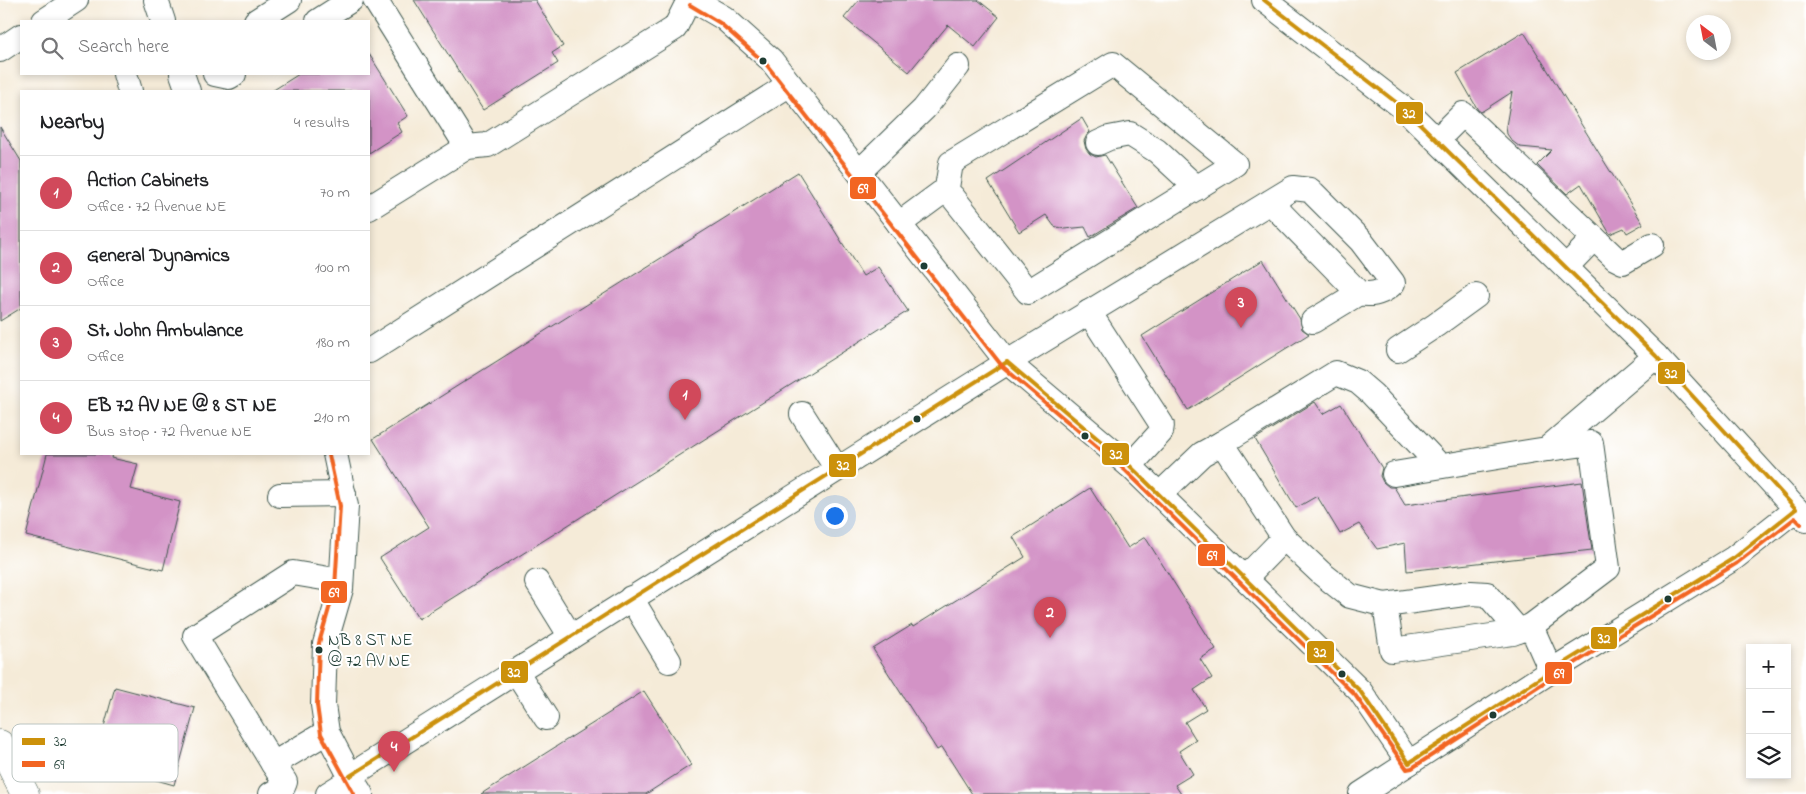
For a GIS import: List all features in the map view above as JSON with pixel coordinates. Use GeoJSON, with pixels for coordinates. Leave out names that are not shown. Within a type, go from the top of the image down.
{"type":"FeatureCollection","features":[{"type":"Feature","properties":{"kind":"highway"},"geometry":{"type":"LineString","coordinates":[[0,744],[12,769]]}},
{"type":"Feature","properties":{"kind":"highway"},"geometry":{"type":"LineString","coordinates":[[18,782],[24,794]]}},
{"type":"Feature","properties":{"kind":"street"},"geometry":{"type":"LineString","coordinates":[[46,20],[76,0]]}},
{"type":"Feature","properties":{"kind":"street"},"geometry":{"type":"LineString","coordinates":[[156,0],[163,20]]}},
{"type":"Feature","properties":{"kind":"street"},"geometry":{"type":"LineString","coordinates":[[258,20],[289,0]]}},
{"type":"Feature","properties":{"kind":"street"},"geometry":{"type":"LineString","coordinates":[[320,20],[352,0]]}},
{"type":"Feature","properties":{"kind":"street"},"geometry":{"type":"LineString","coordinates":[[375,0],[467,147]]}},
{"type":"Feature","properties":{"kind":"street"},"geometry":{"type":"LineString","coordinates":[[370,207],[467,147],[488,145],[675,28],[694,0],[724,18],[771,60],[1007,362],[1130,466],[1360,691],[1409,763]]}},
{"type":"Feature","properties":{"kind":"street"},"geometry":{"type":"LineString","coordinates":[[1264,0],[1406,110],[1656,356],[1801,515],[1551,671],[1361,794]]}},
{"type":"Feature","properties":{"kind":"street"},"geometry":{"type":"LineString","coordinates":[[0,50],[20,37]]}},
{"type":"Feature","properties":{"kind":"street"},"geometry":{"type":"LineString","coordinates":[[899,224],[941,192],[946,194],[952,196],[1028,292],[1235,164],[1113,64],[951,162],[946,194]]}},
{"type":"Feature","properties":{"kind":"street"},"geometry":{"type":"LineString","coordinates":[[859,172],[924,109],[958,66]]}},
{"type":"Feature","properties":{"kind":"street"},"geometry":{"type":"LineString","coordinates":[[125,75],[130,90]]}},
{"type":"Feature","properties":{"kind":"street"},"geometry":{"type":"LineString","coordinates":[[220,75],[229,77],[232,75]]}},
{"type":"Feature","properties":{"kind":"street"},"geometry":{"type":"LineString","coordinates":[[370,350],[790,84]]}},
{"type":"Feature","properties":{"kind":"street"},"geometry":{"type":"LineString","coordinates":[[1437,140],[1463,114],[1614,258],[1623,262],[1652,245]]}},
{"type":"Feature","properties":{"kind":"street"},"geometry":{"type":"LineString","coordinates":[[1098,143],[1109,138],[1130,134],[1156,151],[1197,188]]}},
{"type":"Feature","properties":{"kind":"street"},"geometry":{"type":"LineString","coordinates":[[328,794],[354,783],[570,636],[1007,362],[1293,188],[1310,190],[1361,241],[1393,283],[1386,290],[1370,295],[1359,293],[1270,202]]}},
{"type":"Feature","properties":{"kind":"street"},"geometry":{"type":"LineString","coordinates":[[1566,267],[1594,238]]}},
{"type":"Feature","properties":{"kind":"street"},"geometry":{"type":"LineString","coordinates":[[1312,321],[1359,293]]}},
{"type":"Feature","properties":{"kind":"street"},"geometry":{"type":"LineString","coordinates":[[1398,350],[1476,296]]}},
{"type":"Feature","properties":{"kind":"street"},"geometry":{"type":"LineString","coordinates":[[1089,312],[1162,425],[1161,432],[1130,466]]}},
{"type":"Feature","properties":{"kind":"street"},"geometry":{"type":"LineString","coordinates":[[1547,448],[1656,356]]}},
{"type":"Feature","properties":{"kind":"street"},"geometry":{"type":"LineString","coordinates":[[1160,494],[1202,454],[1336,373],[1358,382],[1372,394],[1440,466]]}},
{"type":"Feature","properties":{"kind":"street"},"geometry":{"type":"LineString","coordinates":[[802,414],[837,469]]}},
{"type":"Feature","properties":{"kind":"street"},"geometry":{"type":"LineString","coordinates":[[1222,443],[1284,538],[1321,573],[1350,596],[1384,606],[1471,593],[1487,594],[1525,628],[1551,671]]}},
{"type":"Feature","properties":{"kind":"street"},"geometry":{"type":"LineString","coordinates":[[1384,606],[1392,650],[1513,633],[1525,628],[1608,568],[1591,443],[1547,448],[1394,474]]}},
{"type":"Feature","properties":{"kind":"street"},"geometry":{"type":"LineString","coordinates":[[335,455],[346,506],[341,589],[324,644],[323,704],[328,732],[354,783]]}},
{"type":"Feature","properties":{"kind":"street"},"geometry":{"type":"LineString","coordinates":[[280,495],[344,494]]}},
{"type":"Feature","properties":{"kind":"street"},"geometry":{"type":"LineString","coordinates":[[1245,578],[1284,538]]}},
{"type":"Feature","properties":{"kind":"street"},"geometry":{"type":"LineString","coordinates":[[271,794],[283,787],[285,782],[195,636],[293,573],[341,581]]}},
{"type":"Feature","properties":{"kind":"street"},"geometry":{"type":"LineString","coordinates":[[537,582],[570,636]]}},
{"type":"Feature","properties":{"kind":"street"},"geometry":{"type":"LineString","coordinates":[[631,598],[669,661]]}},
{"type":"Feature","properties":{"kind":"street"},"geometry":{"type":"LineString","coordinates":[[516,671],[546,718]]}},
{"type":"Feature","properties":{"kind":"street"},"geometry":{"type":"LineString","coordinates":[[274,764],[328,732]]}},
{"type":"Feature","properties":{"kind":"building"},"geometry":{"type":"Polygon","coordinates":[[[414,0],[535,0],[563,46],[552,53],[558,63],[483,110],[414,0]]]}},
{"type":"Feature","properties":{"kind":"building"},"geometry":{"type":"Polygon","coordinates":[[[859,0],[978,0],[999,17],[975,47],[948,25],[909,72],[844,18],[859,0]]]}},
{"type":"Feature","properties":{"kind":"building"},"geometry":{"type":"Polygon","coordinates":[[[1524,32],[1643,224],[1627,233],[1624,228],[1610,234],[1581,184],[1567,194],[1537,165],[1552,150],[1520,147],[1512,141],[1507,134],[1506,126],[1512,92],[1481,112],[1478,110],[1457,73],[1524,32]]]}},
{"type":"Feature","properties":{"kind":"building"},"geometry":{"type":"Polygon","coordinates":[[[370,56],[408,116],[397,123],[402,132],[370,152],[370,90],[274,90],[297,75],[370,75],[370,56]]]}},
{"type":"Feature","properties":{"kind":"building"},"geometry":{"type":"Polygon","coordinates":[[[1082,118],[1090,132],[1084,141],[1086,149],[1096,157],[1105,155],[1138,208],[1090,237],[1085,227],[1064,229],[1054,226],[1046,215],[1019,232],[988,181],[1082,118]]]}},
{"type":"Feature","properties":{"kind":"building"},"geometry":{"type":"Polygon","coordinates":[[[0,127],[20,159],[20,309],[0,321],[0,127]]]}},
{"type":"Feature","properties":{"kind":"building"},"geometry":{"type":"Polygon","coordinates":[[[798,172],[863,276],[878,267],[908,311],[419,619],[380,558],[429,527],[373,439],[798,172]]]}},
{"type":"Feature","properties":{"kind":"building"},"geometry":{"type":"Polygon","coordinates":[[[1263,260],[1300,319],[1302,329],[1309,334],[1188,410],[1142,336],[1263,260]]]}},
{"type":"Feature","properties":{"kind":"building"},"geometry":{"type":"Polygon","coordinates":[[[1315,402],[1323,414],[1341,404],[1382,468],[1380,476],[1383,482],[1389,487],[1394,487],[1405,505],[1582,482],[1592,550],[1407,571],[1405,543],[1377,549],[1359,524],[1340,534],[1317,496],[1296,508],[1255,439],[1315,402]]]}},
{"type":"Feature","properties":{"kind":"building"},"geometry":{"type":"Polygon","coordinates":[[[47,455],[112,455],[111,458],[138,464],[131,489],[180,502],[163,570],[26,536],[47,455]]]}},
{"type":"Feature","properties":{"kind":"building"},"geometry":{"type":"Polygon","coordinates":[[[1090,488],[1128,548],[1145,537],[1216,649],[1200,659],[1212,678],[1194,690],[1206,709],[1185,722],[1196,740],[1179,751],[1193,774],[1175,785],[1181,794],[972,794],[942,747],[937,750],[873,649],[912,625],[913,627],[1025,557],[1013,537],[1090,488]]]}},
{"type":"Feature","properties":{"kind":"building"},"geometry":{"type":"Polygon","coordinates":[[[115,687],[195,708],[178,770],[178,724],[105,724],[115,687]]]}},
{"type":"Feature","properties":{"kind":"building"},"geometry":{"type":"Polygon","coordinates":[[[644,691],[691,765],[646,794],[481,794],[644,691]]]}},
{"type":"Feature","properties":{"kind":"building"},"geometry":{"type":"Polygon","coordinates":[[[163,782],[175,782],[174,785],[163,782]]]}},
{"type":"Feature","properties":{"kind":"transit line","name":"32"},"geometry":{"type":"LineString","coordinates":[[1264,0],[1406,110],[1656,356],[1796,509]]}},
{"type":"Feature","properties":{"kind":"transit line","name":"69"},"geometry":{"type":"LineString","coordinates":[[690,5],[720,23],[766,64],[1002,366],[1126,471],[1355,695],[1407,769],[1412,768],[1554,676],[1737,563],[1795,518],[1801,524]]}},
{"type":"Feature","properties":{"kind":"transit line","name":"32"},"geometry":{"type":"LineString","coordinates":[[1007,362],[1130,466],[1360,691],[1409,763]]}},
{"type":"Feature","properties":{"kind":"transit line","name":"32"},"geometry":{"type":"LineString","coordinates":[[350,776],[1007,362]]}},
{"type":"Feature","properties":{"kind":"transit line","name":"69"},"geometry":{"type":"LineString","coordinates":[[329,455],[340,506],[335,588],[319,643],[317,705],[321,734],[354,794]]}},
{"type":"Feature","properties":{"kind":"transit line","name":"32"},"geometry":{"type":"LineString","coordinates":[[1409,763],[1551,671],[1734,558],[1796,509]]}},
{"type":"Feature","properties":{"kind":"place","name":"St. John Ambulance"},"geometry":{"type":"Point","coordinates":[1241,328]}},
{"type":"Feature","properties":{"kind":"place","name":"Action Cabinets"},"geometry":{"type":"Point","coordinates":[685,420]}},
{"type":"Feature","properties":{"kind":"place","name":"General Dynamics"},"geometry":{"type":"Point","coordinates":[1050,638]}},
{"type":"Feature","properties":{"kind":"place","name":"NB 8 ST NE @ 72 AV NE"},"geometry":{"type":"Point","coordinates":[319,650]}},
{"type":"Feature","properties":{"kind":"place","name":"EB 72 AV NE @ 8 ST NE"},"geometry":{"type":"Point","coordinates":[394,772]}}]}
